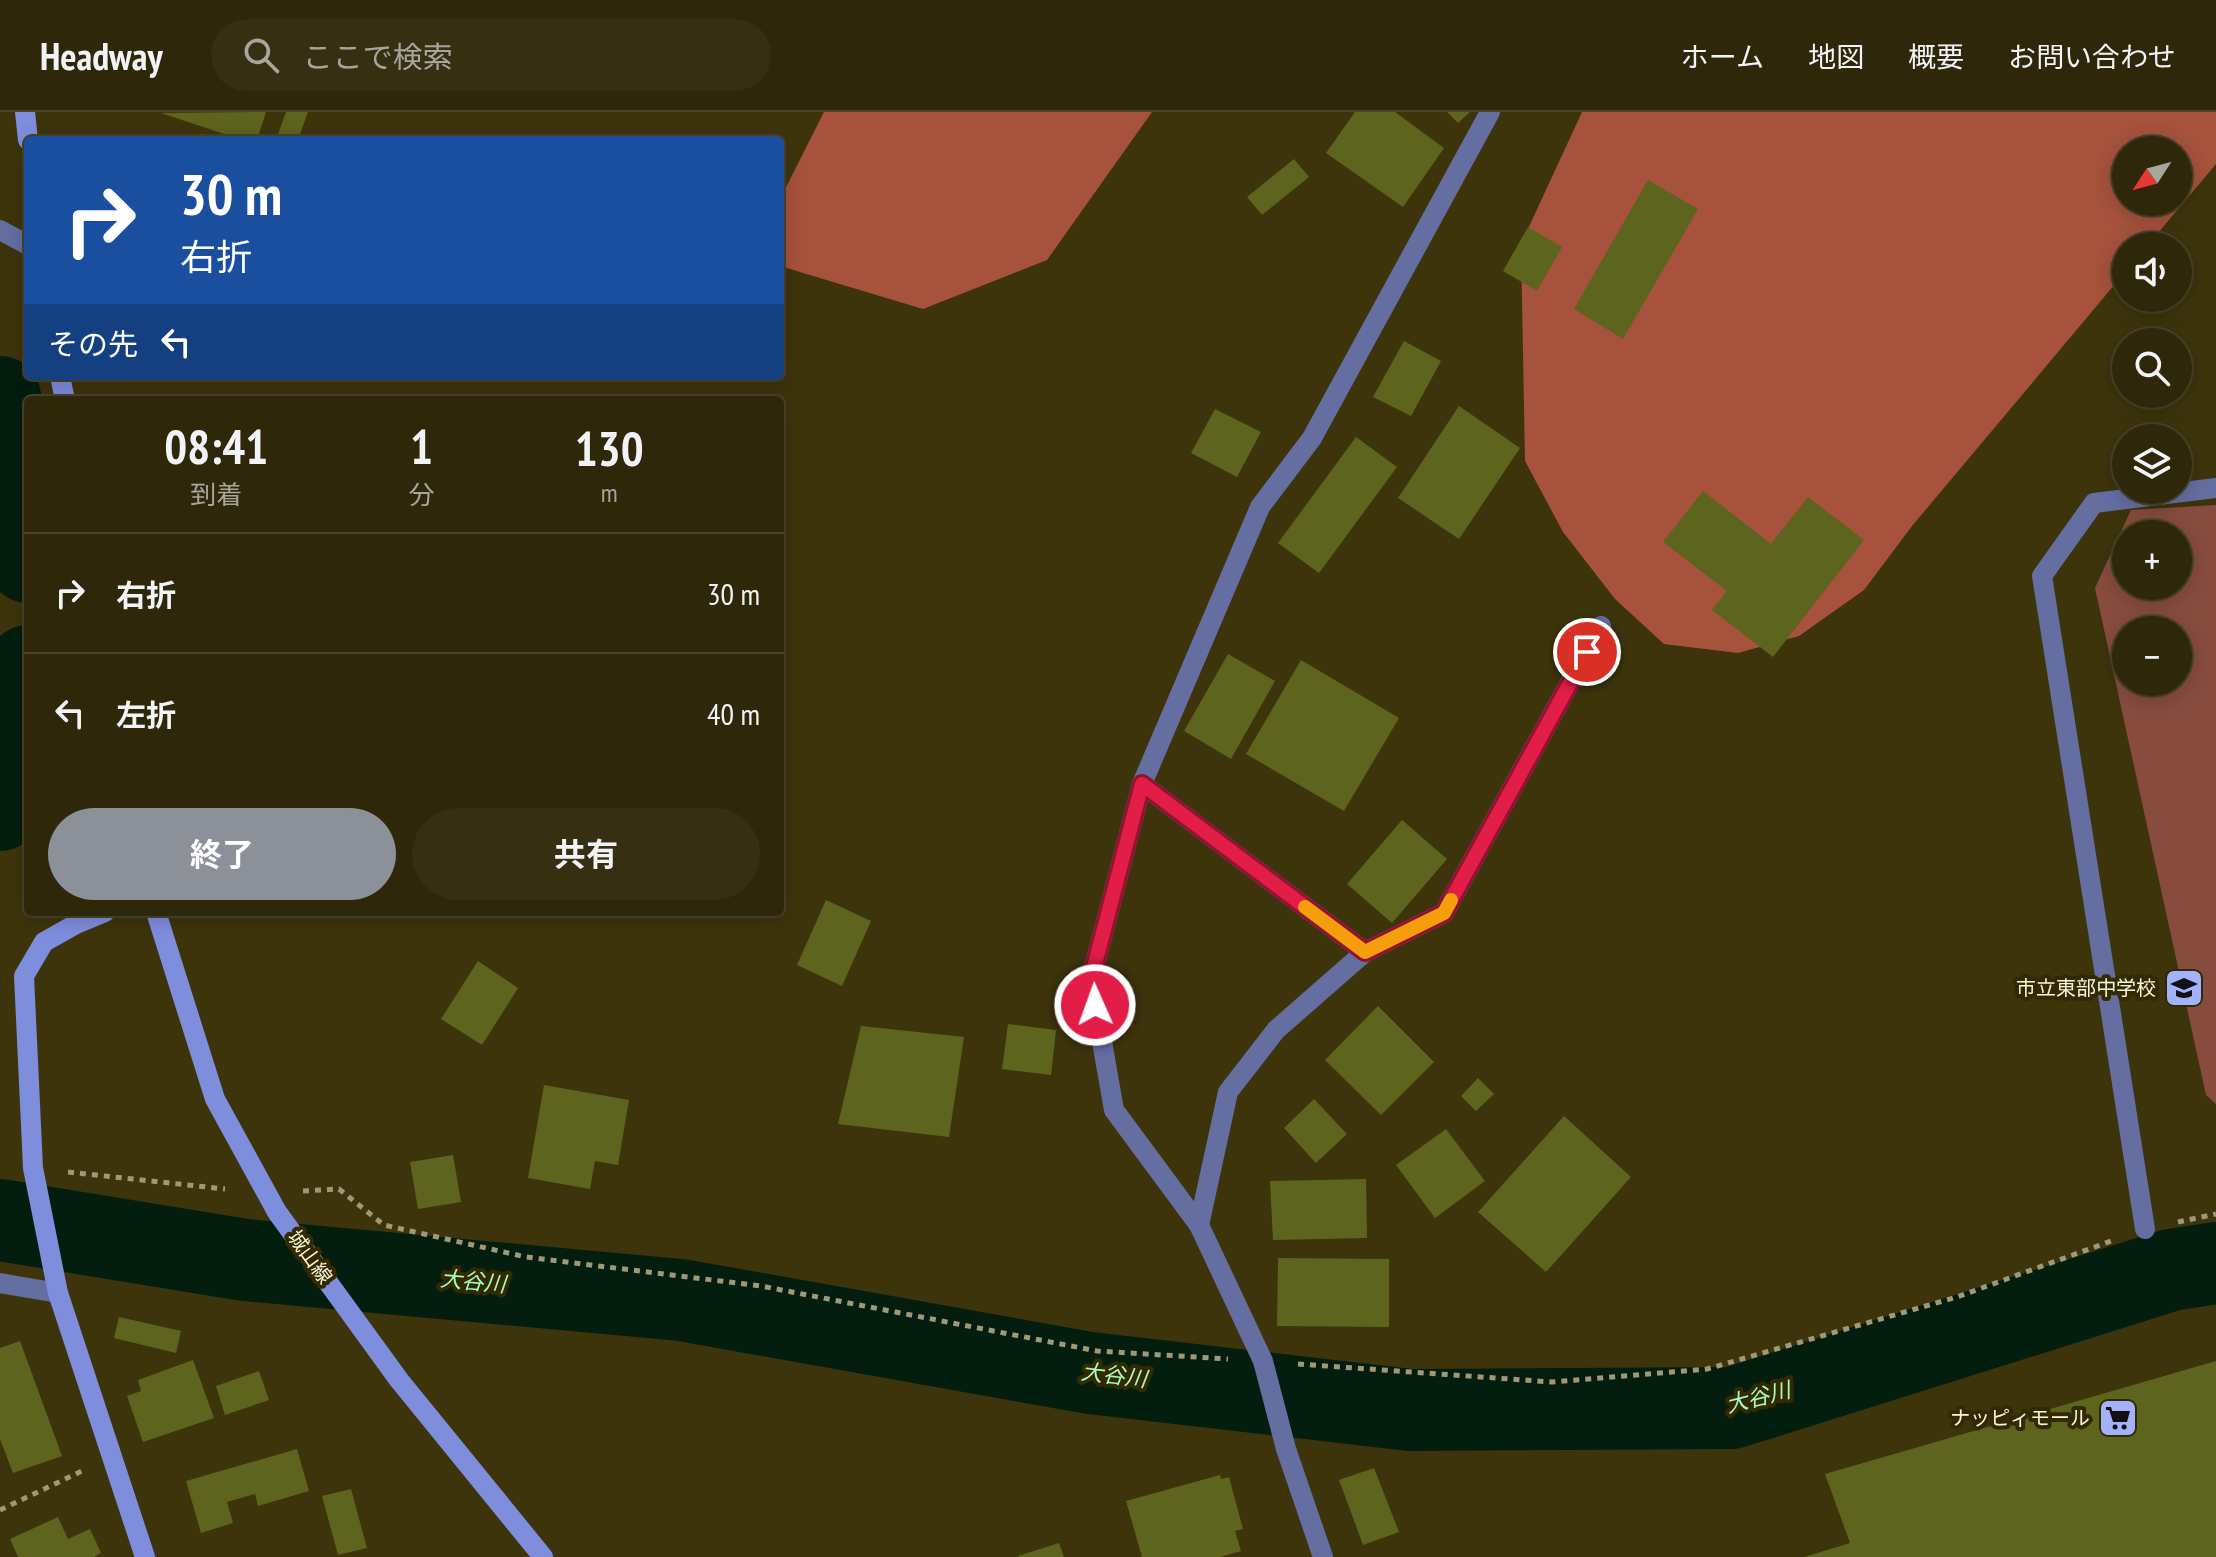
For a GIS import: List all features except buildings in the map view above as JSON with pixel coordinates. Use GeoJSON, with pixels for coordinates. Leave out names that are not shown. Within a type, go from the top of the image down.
{"type":"FeatureCollection","features":[{"type":"Feature","properties":{"kind":"main road"},"geometry":{"type":"LineString","coordinates":[[26,113],[28,136]]}},
{"type":"Feature","properties":{"kind":"main road"},"geometry":{"type":"LineString","coordinates":[[95,916],[44,942],[24,976],[33,1168],[58,1293],[145,1557]]}},
{"type":"Feature","properties":{"kind":"main road","name":"城山線"},"geometry":{"type":"LineString","coordinates":[[157,916],[215,1099],[268,1194],[288,1227],[399,1380],[543,1557]]}},
{"type":"Feature","properties":{"kind":"street"},"geometry":{"type":"LineString","coordinates":[[1323,1557],[1286,1449],[1265,1369],[1199,1225],[1114,1110],[1091,979],[1142,784],[1260,507],[1312,438],[1490,112]]}},
{"type":"Feature","properties":{"kind":"street"},"geometry":{"type":"LineString","coordinates":[[0,230],[24,243]]}},
{"type":"Feature","properties":{"kind":"street"},"geometry":{"type":"LineString","coordinates":[[2145,1229],[2042,576],[2094,503],[2216,488]]}},
{"type":"Feature","properties":{"kind":"street"},"geometry":{"type":"LineString","coordinates":[[1199,1225],[1228,1092],[1276,1030],[1365,952],[1444,913],[1601,626]]}},
{"type":"Feature","properties":{"kind":"street"},"geometry":{"type":"LineString","coordinates":[[1142,784],[1365,952]]}},
{"type":"Feature","properties":{"kind":"street"},"geometry":{"type":"LineString","coordinates":[[0,1283],[58,1293]]}},
{"type":"Feature","properties":{"kind":"path"},"geometry":{"type":"LineString","coordinates":[[33,1168],[268,1194],[339,1189],[384,1225],[526,1257],[761,1286],[1097,1351],[1265,1369],[1552,1382],[1707,1369],[1957,1297],[2145,1229],[2216,1214]]}},
{"type":"Feature","properties":{"kind":"path"},"geometry":{"type":"LineString","coordinates":[[0,1510],[112,1457]]}},
{"type":"Feature","properties":{"kind":"shaded area"},"geometry":{"type":"Polygon","coordinates":[[[824,112],[1152,112],[1047,260],[923,309],[784,267],[784,191],[824,112]]]}},
{"type":"Feature","properties":{"kind":"shaded area"},"geometry":{"type":"Polygon","coordinates":[[[1582,112],[2216,112],[2216,164],[2192,193],[2192,136],[2112,136],[2112,216],[2172,216],[2159,232],[2112,232],[2112,288],[1912,526],[1864,590],[1799,636],[1738,653],[1664,644],[1615,599],[1563,532],[1525,461],[1521,244],[1582,112]]]}},
{"type":"Feature","properties":{"kind":"shaded area"},"geometry":{"type":"Polygon","coordinates":[[[2216,505],[2216,1104],[2206,1095],[2119,696],[2192,696],[2192,616],[2112,616],[2112,666],[2095,588],[2112,551],[2112,600],[2192,600],[2192,520],[2126,520],[2131,510],[2216,505]]]}},
{"type":"Feature","properties":{"kind":"waterway"},"geometry":{"type":"LineString","coordinates":[[0,397],[24,538]]}},
{"type":"Feature","properties":{"kind":"waterway"},"geometry":{"type":"LineString","coordinates":[[0,810],[24,687]]}},
{"type":"Feature","properties":{"kind":"waterway","name":"大谷川"},"geometry":{"type":"LineString","coordinates":[[0,1220],[245,1260],[681,1300],[1090,1373],[1410,1410],[1732,1408],[2171,1270],[2216,1263]]}},
{"type":"Feature","properties":{"kind":"slow traffic"},"geometry":{"type":"LineString","coordinates":[[1305,907],[1365,952],[1444,913],[1451,900]]}},
{"type":"Feature","properties":{"kind":"place","name":"市立東部中学校"},"geometry":{"type":"Point","coordinates":[2184,988]}},
{"type":"Feature","properties":{"kind":"place","name":"ナッピィモール"},"geometry":{"type":"Point","coordinates":[2118,1418]}},
{"type":"Feature","properties":{"kind":"route"},"geometry":{"type":"LineString","coordinates":[[1095,1005],[1091,979],[1142,784],[1365,952],[1444,913],[1587,652]]}}]}
